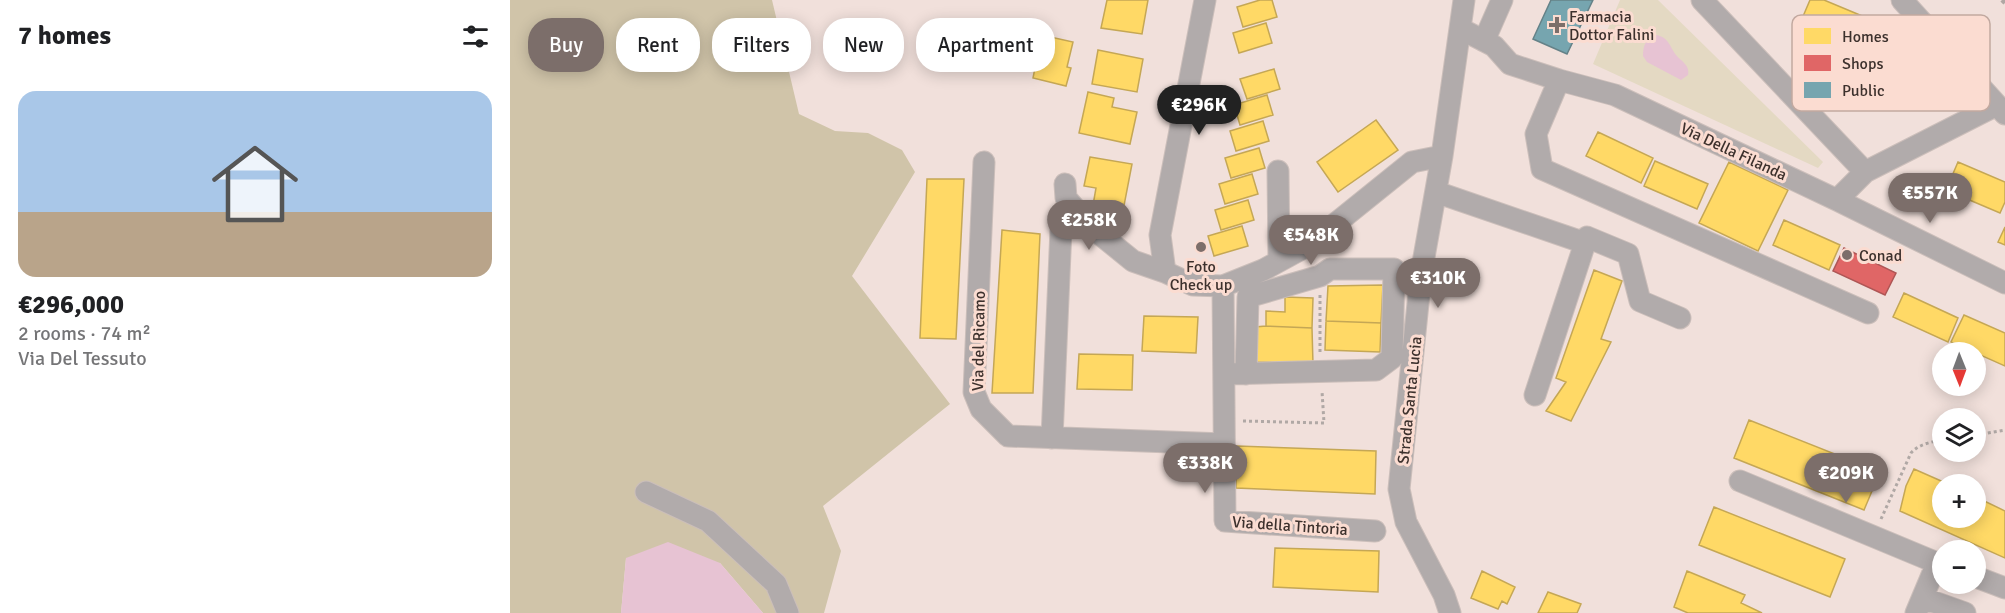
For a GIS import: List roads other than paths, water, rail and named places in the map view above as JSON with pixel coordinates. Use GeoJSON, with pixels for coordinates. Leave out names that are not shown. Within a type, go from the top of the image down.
{"type":"FeatureCollection","features":[{"type":"Feature","properties":{"kind":"street"},"geometry":{"type":"LineString","coordinates":[[1165,272],[1160,235],[1205,0]]}},
{"type":"Feature","properties":{"kind":"street","name":"Strada Santa Lucia"},"geometry":{"type":"LineString","coordinates":[[1450,613],[1444,595],[1406,522],[1399,489],[1421,274],[1442,156],[1464,0]]}},
{"type":"Feature","properties":{"kind":"street"},"geometry":{"type":"LineString","coordinates":[[1484,41],[1502,0]]}},
{"type":"Feature","properties":{"kind":"street"},"geometry":{"type":"LineString","coordinates":[[1702,0],[1792,96]]}},
{"type":"Feature","properties":{"kind":"street"},"geometry":{"type":"LineString","coordinates":[[1902,0],[1916,15]]}},
{"type":"Feature","properties":{"kind":"street","name":"Via Della Filanda"},"geometry":{"type":"LineString","coordinates":[[1461,29],[1494,46],[1510,64],[1615,95],[1837,200],[2005,284]]}},
{"type":"Feature","properties":{"kind":"street"},"geometry":{"type":"LineString","coordinates":[[1559,80],[1536,134],[1542,169],[1868,313]]}},
{"type":"Feature","properties":{"kind":"street"},"geometry":{"type":"LineString","coordinates":[[1837,200],[1864,172],[2001,109],[1990,97]]}},
{"type":"Feature","properties":{"kind":"street"},"geometry":{"type":"LineString","coordinates":[[1807,111],[1864,172]]}},
{"type":"Feature","properties":{"kind":"street"},"geometry":{"type":"LineString","coordinates":[[1065,184],[1066,198],[1091,227],[1133,261],[1193,285],[1223,286],[1309,245],[1412,162],[1442,156]]}},
{"type":"Feature","properties":{"kind":"street","name":"Via del Ricamo"},"geometry":{"type":"LineString","coordinates":[[984,162],[974,392],[981,409],[1008,436],[1224,444]]}},
{"type":"Feature","properties":{"kind":"street"},"geometry":{"type":"LineString","coordinates":[[1278,171],[1279,261]]}},
{"type":"Feature","properties":{"kind":"street"},"geometry":{"type":"LineString","coordinates":[[1436,192],[1585,243]]}},
{"type":"Feature","properties":{"kind":"street"},"geometry":{"type":"LineString","coordinates":[[1052,438],[1060,229]]}},
{"type":"Feature","properties":{"kind":"street"},"geometry":{"type":"LineString","coordinates":[[1535,395],[1587,237],[1628,254],[1640,301],[1680,318]]}},
{"type":"Feature","properties":{"kind":"street"},"geometry":{"type":"LineString","coordinates":[[1224,374],[1246,374],[1321,382],[1376,370],[1392,358],[1394,269],[1330,269],[1320,276],[1248,297],[1246,374]]}},
{"type":"Feature","properties":{"kind":"street","name":"Via della Tintoria"},"geometry":{"type":"LineString","coordinates":[[1223,286],[1225,521],[1375,531]]}},
{"type":"Feature","properties":{"kind":"street"},"geometry":{"type":"LineString","coordinates":[[1740,481],[1932,561]]}},
{"type":"Feature","properties":{"kind":"street"},"geometry":{"type":"LineString","coordinates":[[646,492],[708,521],[776,584],[788,613]]}},
{"type":"Feature","properties":{"kind":"street"},"geometry":{"type":"LineString","coordinates":[[1932,580],[1920,605],[1965,613]]}},
{"type":"Feature","properties":{"kind":"street"},"geometry":{"type":"LineString","coordinates":[[1986,581],[2005,588]]}},
{"type":"Feature","properties":{"kind":"railway"},"geometry":{"type":"LineString","coordinates":[[2002,0],[2005,3]]}},
{"type":"Feature","properties":{"kind":"place","name":"Farmacia Dottor Falini"},"geometry":{"type":"Point","coordinates":[1557,25]}},
{"type":"Feature","properties":{"kind":"place","name":"Foto Check up"},"geometry":{"type":"Point","coordinates":[1201,247]}},
{"type":"Feature","properties":{"kind":"place","name":"Conad"},"geometry":{"type":"Point","coordinates":[1847,255]}}]}
